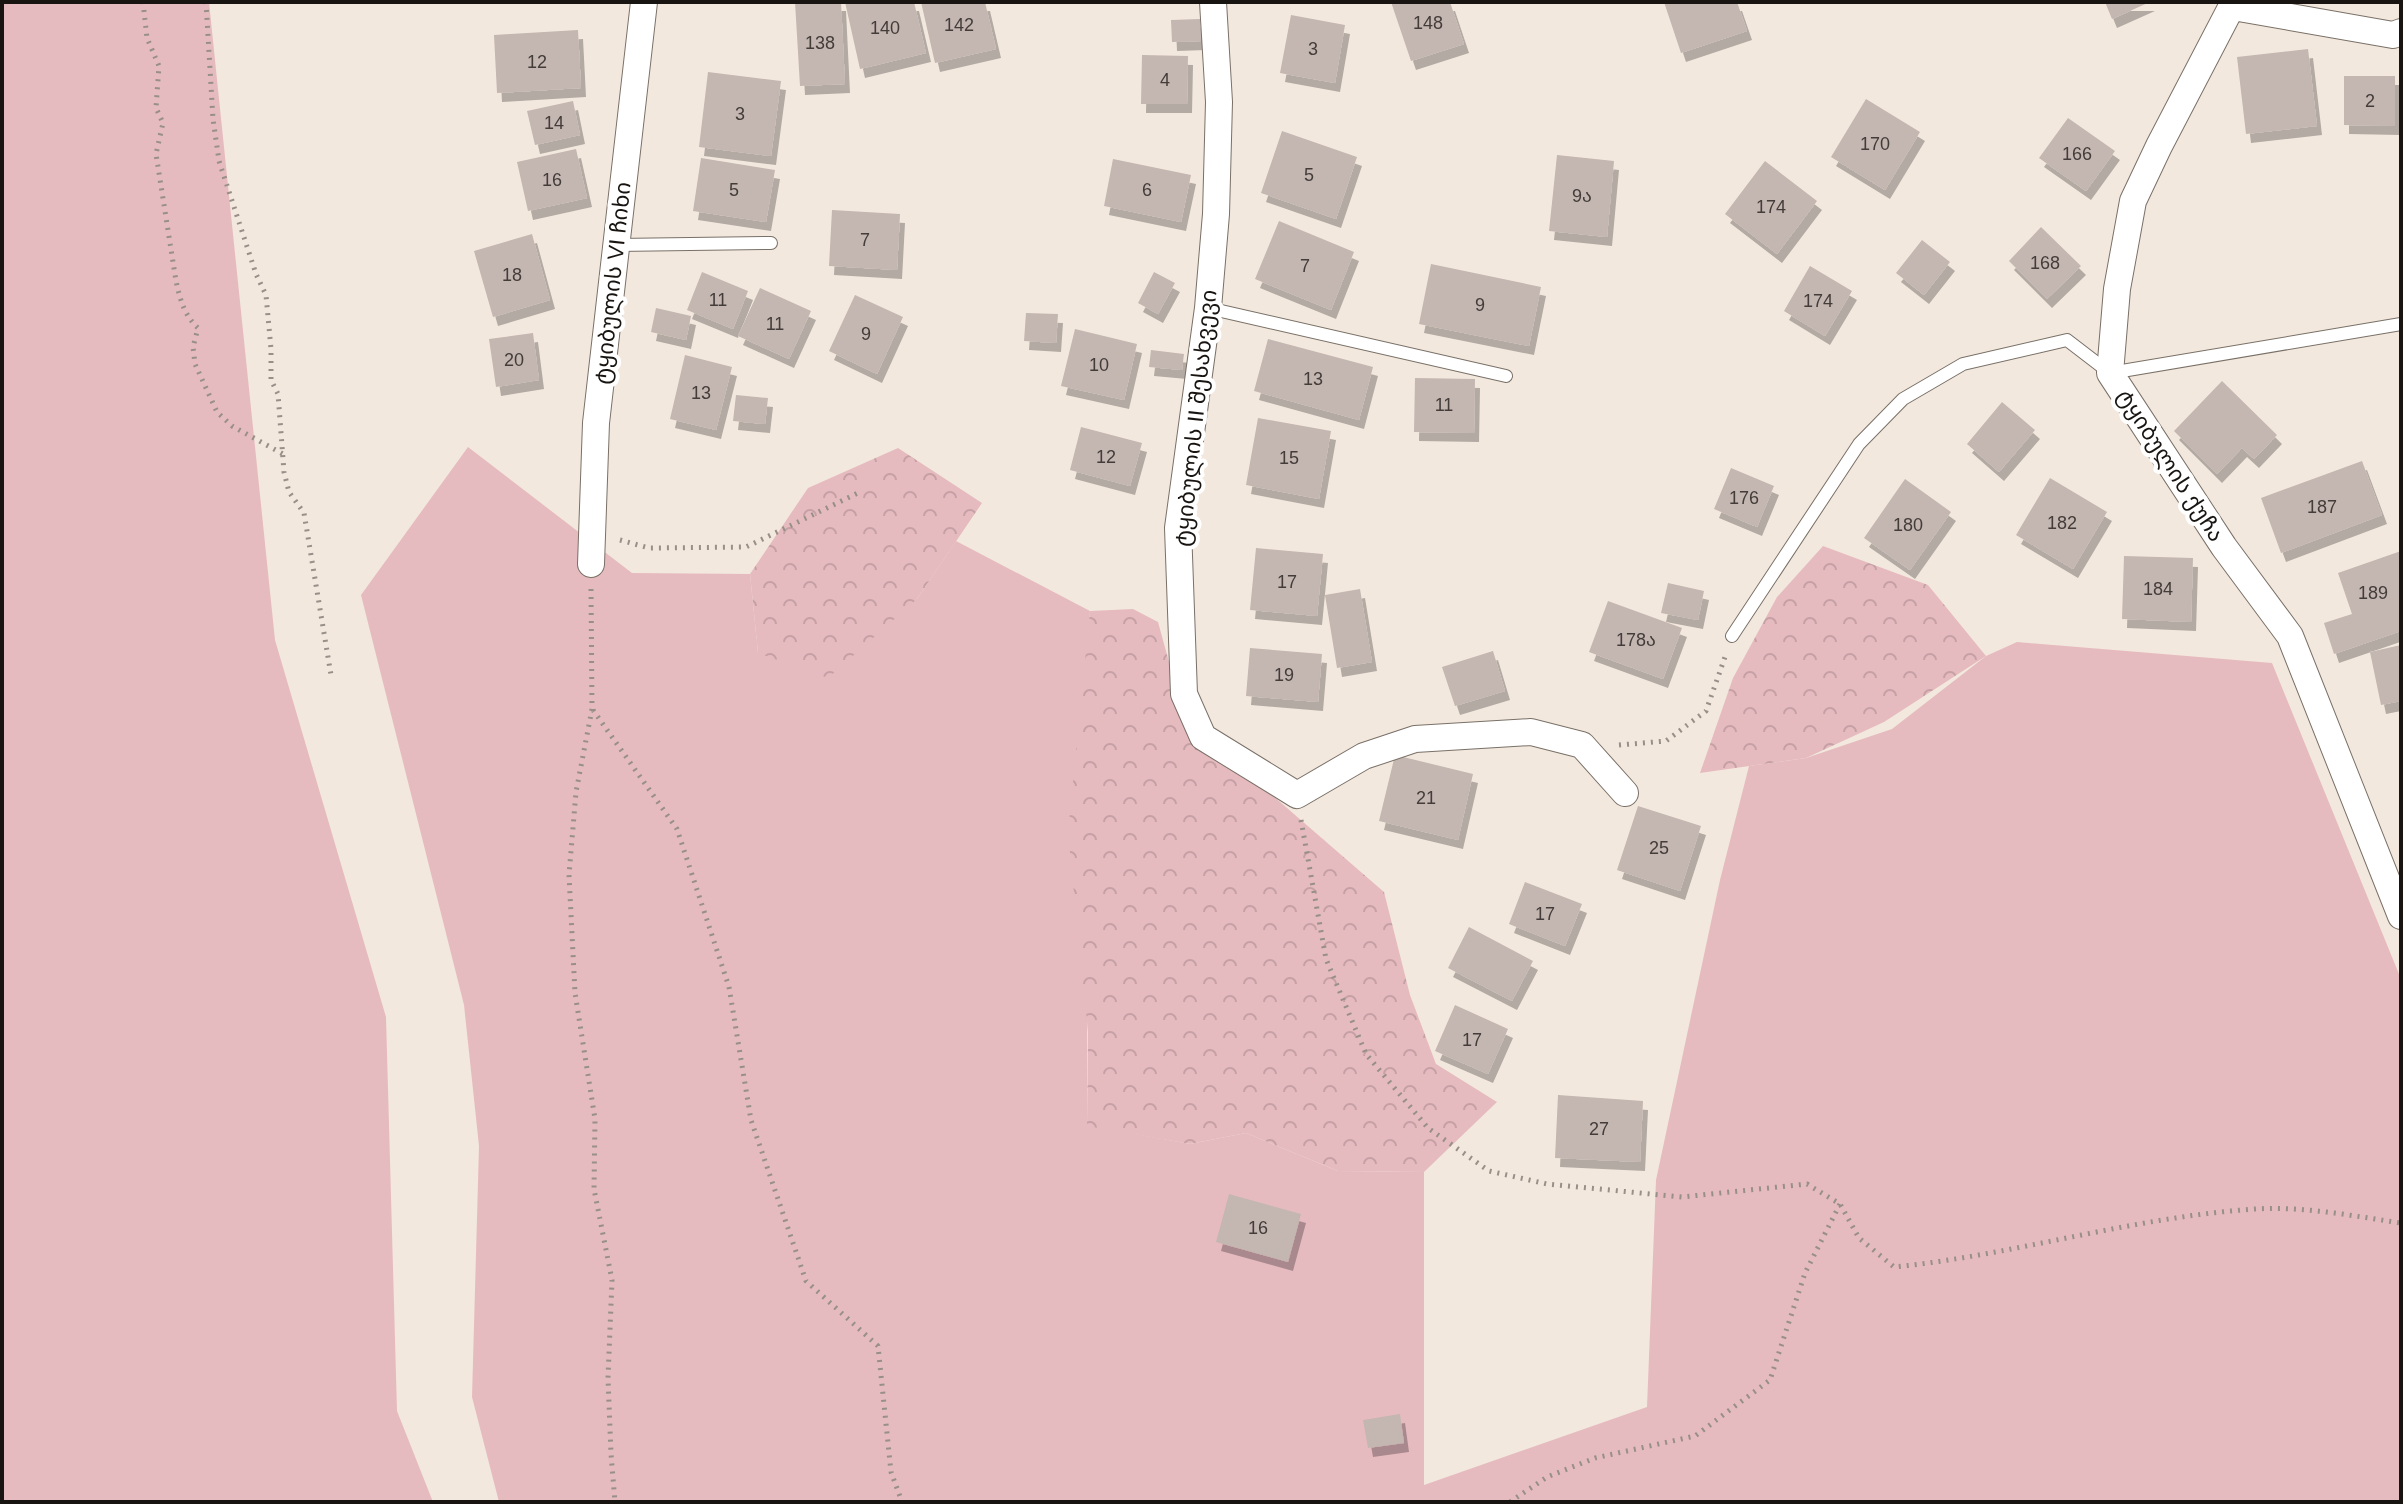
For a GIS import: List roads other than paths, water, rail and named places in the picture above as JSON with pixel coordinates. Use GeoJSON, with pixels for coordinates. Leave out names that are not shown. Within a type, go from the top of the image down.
{"type":"FeatureCollection","features":[{"type":"Feature","properties":{"kind":"street","name":"ტყიბულის VI ჩიხი"},"geometry":{"type":"LineString","coordinates":[[591,564],[596,423],[644,2]]}},
{"type":"Feature","properties":{"kind":"street","name":"ტყიბულის II შესახვევი"},"geometry":{"type":"LineString","coordinates":[[1213,2],[1219,102],[1216,214],[1208,308],[1178,528],[1184,694],[1203,737],[1297,795],[1364,756],[1415,739],[1531,732],[1582,745],[1625,793]]}},
{"type":"Feature","properties":{"kind":"street"},"geometry":{"type":"LineString","coordinates":[[2232,4],[2393,35],[2401,32]]}},
{"type":"Feature","properties":{"kind":"street","name":"ტყიბულის ქუჩა"},"geometry":{"type":"LineString","coordinates":[[2232,4],[2133,201],[2117,289],[2110,373],[2224,547],[2290,636],[2401,916]]}},
{"type":"Feature","properties":{"kind":"lane"},"geometry":{"type":"LineString","coordinates":[[616,245],[771,243]]}},
{"type":"Feature","properties":{"kind":"lane"},"geometry":{"type":"LineString","coordinates":[[1208,308],[1506,376]]}},
{"type":"Feature","properties":{"kind":"lane"},"geometry":{"type":"LineString","coordinates":[[1732,636],[1859,444],[1903,399],[1963,364],[2067,340],[2110,373],[2401,324]]}}]}
